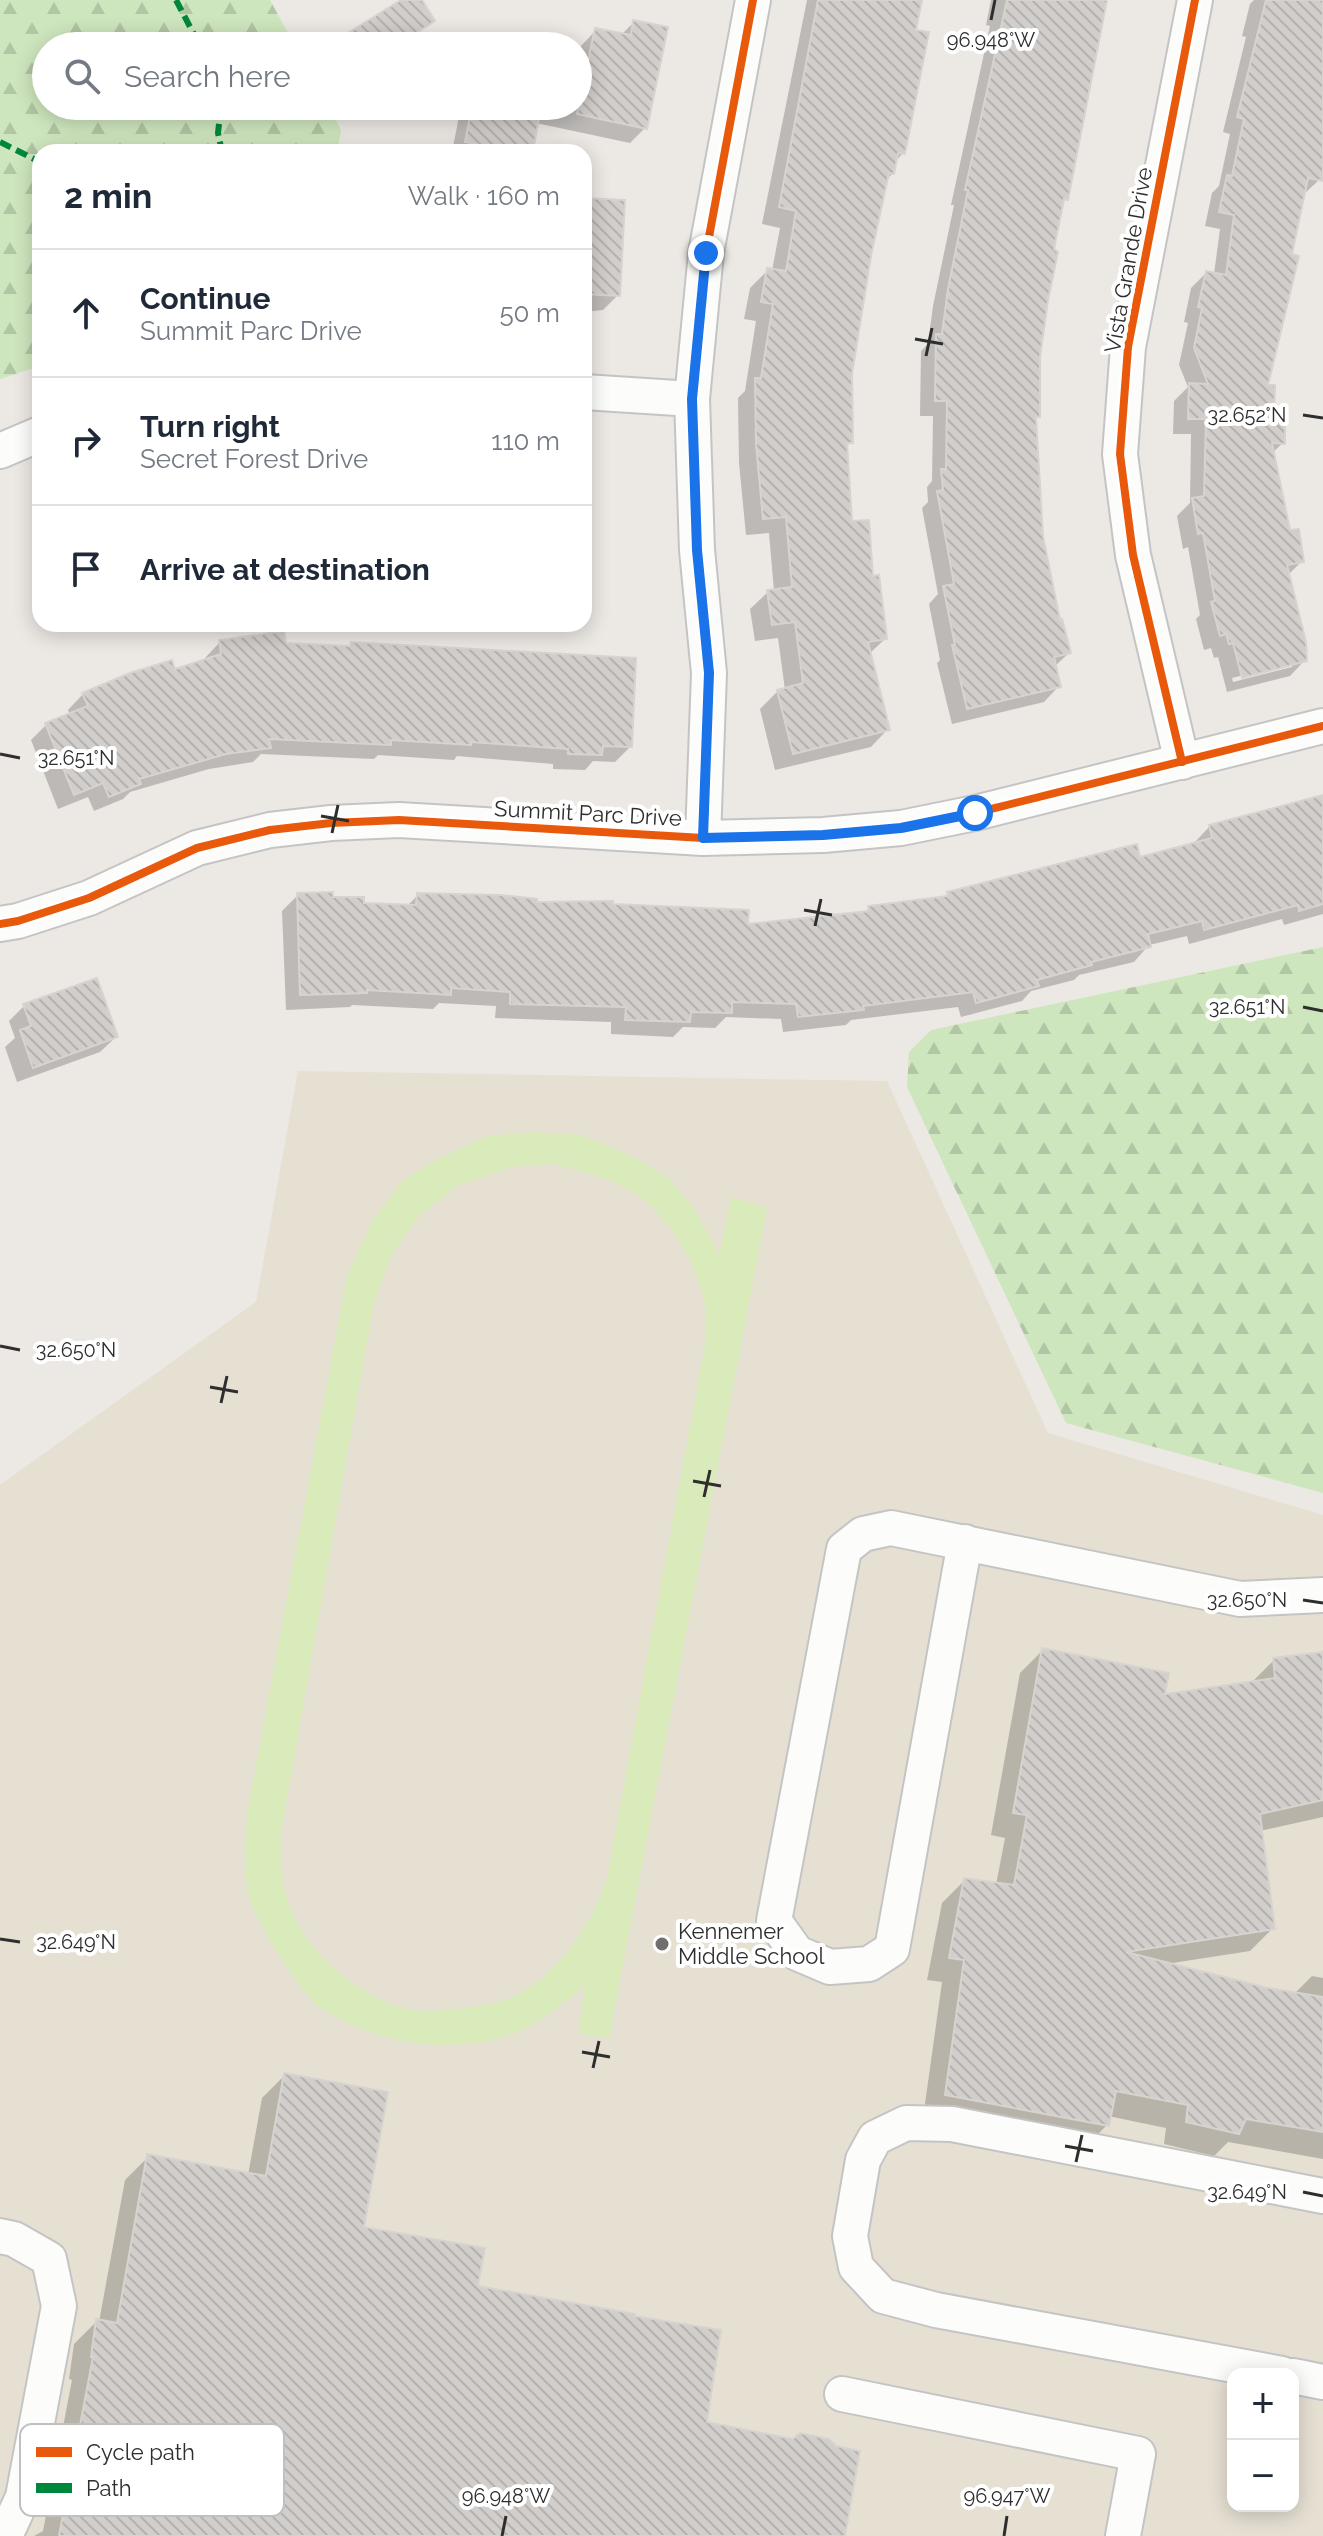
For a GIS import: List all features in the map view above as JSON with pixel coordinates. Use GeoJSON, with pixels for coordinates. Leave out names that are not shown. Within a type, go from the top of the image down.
{"type":"FeatureCollection","features":[{"type":"Feature","properties":{"kind":"street"},"geometry":{"type":"LineString","coordinates":[[703,838],[709,673],[697,550],[692,399],[706,253],[753,0]]}},
{"type":"Feature","properties":{"kind":"street","name":"Vista Grande Drive"},"geometry":{"type":"LineString","coordinates":[[1182,762],[1133,555],[1120,454],[1128,347],[1195,0]]}},
{"type":"Feature","properties":{"kind":"street"},"geometry":{"type":"LineString","coordinates":[[592,393],[692,399]]}},
{"type":"Feature","properties":{"kind":"street"},"geometry":{"type":"LineString","coordinates":[[0,451],[32,437]]}},
{"type":"Feature","properties":{"kind":"street","name":"Summit Parc Drive"},"geometry":{"type":"LineString","coordinates":[[0,924],[89,898],[197,848],[270,830],[399,820],[703,838],[823,835],[901,828],[975,813],[1323,726]]}},
{"type":"Feature","properties":{"kind":"street"},"geometry":{"type":"LineString","coordinates":[[965,1542],[892,1949],[869,1964],[830,1967],[797,1953],[774,1921],[844,1549],[863,1534],[891,1528],[965,1542],[1240,1599],[1323,1595]]}},
{"type":"Feature","properties":{"kind":"street"},"geometry":{"type":"LineString","coordinates":[[1250,2368],[936,2310],[883,2296],[856,2267],[850,2236],[863,2160],[875,2138],[906,2123],[952,2124],[1323,2196]]}},
{"type":"Feature","properties":{"kind":"street"},"geometry":{"type":"LineString","coordinates":[[0,2236],[14,2239],[49,2259],[59,2306],[37,2424]]}},
{"type":"Feature","properties":{"kind":"street"},"geometry":{"type":"LineString","coordinates":[[1299,2377],[1323,2382]]}},
{"type":"Feature","properties":{"kind":"street"},"geometry":{"type":"LineString","coordinates":[[842,2394],[1138,2454],[1123,2536]]}},
{"type":"Feature","properties":{"kind":"street"},"geometry":{"type":"LineString","coordinates":[[5,2536],[20,2504]]}},
{"type":"Feature","properties":{"kind":"shaded area","name":"Kennemer Middle School"},"geometry":{"type":"Polygon","coordinates":[[[298,1071],[887,1081],[1048,1433],[1323,1515],[1323,2536],[0,2536],[0,1485],[256,1302],[298,1071]]]}},
{"type":"Feature","properties":{"kind":"green space"},"geometry":{"type":"Polygon","coordinates":[[[0,0],[270,0],[287,32],[32,32],[32,120],[336,120],[341,130],[338,144],[32,144],[32,369],[0,379],[0,0]]]}},
{"type":"Feature","properties":{"kind":"green space"},"geometry":{"type":"Polygon","coordinates":[[[1323,947],[1323,1493],[1066,1423],[907,1087],[909,1052],[931,1030],[1323,947]]]}},
{"type":"Feature","properties":{"kind":"green space"},"geometry":{"type":"Polygon","coordinates":[[[533,1132],[582,1135],[634,1157],[669,1178],[694,1208],[719,1254],[731,1197],[767,1208],[609,2038],[578,2033],[585,1985],[559,2007],[510,2035],[487,2041],[439,2045],[414,2043],[367,2031],[344,2022],[314,2002],[273,1945],[252,1905],[245,1869],[245,1844],[248,1808],[347,1276],[371,1223],[402,1181],[438,1159],[487,1136],[533,1132]],[[552,1164],[512,1167],[459,1185],[419,1216],[392,1254],[374,1302],[280,1838],[287,1899],[317,1952],[365,1991],[410,2010],[436,2011],[476,2006],[521,1993],[565,1955],[599,1899],[606,1883],[706,1339],[705,1308],[696,1275],[679,1241],[656,1211],[629,1190],[601,1177],[552,1164]]]}},
{"type":"Feature","properties":{"kind":"building"},"geometry":{"type":"Polygon","coordinates":[[[401,0],[422,0],[435,21],[417,32],[350,32],[401,0]]]}},
{"type":"Feature","properties":{"kind":"building"},"geometry":{"type":"Polygon","coordinates":[[[818,0],[922,0],[916,30],[929,32],[905,154],[898,153],[894,174],[889,173],[871,256],[852,374],[853,443],[847,443],[852,521],[869,520],[873,576],[879,575],[887,639],[868,642],[890,730],[793,754],[777,690],[803,683],[795,622],[772,625],[767,590],[792,587],[786,517],[763,519],[756,444],[755,378],[761,378],[773,304],[761,302],[767,268],[786,271],[796,211],[779,207],[818,0]]]}},
{"type":"Feature","properties":{"kind":"building"},"geometry":{"type":"Polygon","coordinates":[[[1007,0],[1107,0],[1068,200],[1064,199],[1054,249],[1058,252],[1040,357],[1040,417],[1036,417],[1043,536],[1060,620],[1071,653],[1054,657],[1061,687],[967,709],[952,645],[955,645],[943,586],[954,584],[937,491],[943,490],[941,469],[946,469],[947,401],[935,401],[936,334],[942,334],[968,190],[965,190],[1007,0]]]}},
{"type":"Feature","properties":{"kind":"building"},"geometry":{"type":"Polygon","coordinates":[[[1266,0],[1323,0],[1323,181],[1308,178],[1292,254],[1299,256],[1268,385],[1275,385],[1274,415],[1285,416],[1285,444],[1272,443],[1290,530],[1299,529],[1304,562],[1287,565],[1306,642],[1307,661],[1242,678],[1233,643],[1229,644],[1226,634],[1220,636],[1211,602],[1215,601],[1203,533],[1198,534],[1192,498],[1204,496],[1206,419],[1188,419],[1189,383],[1208,384],[1194,348],[1202,308],[1198,307],[1206,271],[1226,275],[1234,215],[1219,212],[1227,175],[1232,176],[1244,119],[1237,117],[1266,0]]]}},
{"type":"Feature","properties":{"kind":"building"},"geometry":{"type":"Polygon","coordinates":[[[633,20],[668,27],[647,129],[592,117],[592,42],[595,28],[631,35],[633,20]]]}},
{"type":"Feature","properties":{"kind":"building"},"geometry":{"type":"Polygon","coordinates":[[[469,120],[539,120],[534,144],[465,142],[469,120]]]}},
{"type":"Feature","properties":{"kind":"building"},"geometry":{"type":"Polygon","coordinates":[[[592,198],[625,200],[620,296],[592,294],[592,198]]]}},
{"type":"Feature","properties":{"kind":"building"},"geometry":{"type":"Polygon","coordinates":[[[284,632],[286,643],[350,646],[351,642],[636,658],[632,747],[603,746],[602,755],[568,754],[568,749],[471,742],[471,745],[391,740],[391,745],[269,739],[271,748],[226,754],[139,779],[141,784],[109,797],[103,783],[74,795],[45,723],[88,706],[82,693],[130,673],[172,660],[175,669],[221,654],[219,640],[284,632]]]}},
{"type":"Feature","properties":{"kind":"building"},"geometry":{"type":"Polygon","coordinates":[[[1323,795],[1323,904],[1299,911],[1298,905],[1204,930],[1202,921],[1148,934],[1151,947],[1091,962],[1092,965],[1037,980],[1039,986],[976,1003],[973,992],[863,1006],[864,1010],[798,1017],[796,1004],[732,1002],[732,1013],[691,1012],[690,1022],[625,1020],[626,1007],[510,1004],[510,992],[451,988],[451,995],[367,990],[367,993],[300,995],[297,893],[333,892],[333,897],[364,897],[364,903],[416,905],[417,893],[500,895],[537,899],[537,902],[613,901],[613,904],[749,910],[748,924],[869,911],[868,906],[948,896],[947,892],[1137,844],[1140,857],[1212,838],[1209,825],[1323,795]]]}},
{"type":"Feature","properties":{"kind":"building"},"geometry":{"type":"Polygon","coordinates":[[[97,978],[118,1037],[33,1068],[20,1030],[31,1026],[23,1004],[97,978]]]}},
{"type":"Feature","properties":{"kind":"building"},"geometry":{"type":"Polygon","coordinates":[[[1042,1648],[1169,1673],[1165,1694],[1275,1678],[1273,1658],[1323,1652],[1323,1800],[1260,1814],[1275,1929],[1126,1952],[1268,1988],[1323,1997],[1323,2132],[1246,2119],[1239,2134],[1186,2122],[1188,2105],[1116,2091],[1109,2126],[945,2095],[964,1960],[949,1958],[964,1878],[1014,1885],[1027,1815],[1013,1813],[1042,1648]]]}},
{"type":"Feature","properties":{"kind":"building"},"geometry":{"type":"Polygon","coordinates":[[[284,2073],[388,2092],[364,2227],[485,2248],[478,2286],[721,2330],[707,2422],[793,2439],[800,2433],[829,2439],[836,2446],[860,2451],[845,2536],[59,2536],[63,2516],[284,2516],[284,2424],[80,2424],[93,2357],[96,2319],[117,2323],[147,2154],[266,2176],[284,2073]]]}},
{"type":"Feature","properties":{"kind":"marked path"},"geometry":{"type":"LineString","coordinates":[[176,0],[193,32]]}},
{"type":"Feature","properties":{"kind":"marked path"},"geometry":{"type":"LineString","coordinates":[[219,120],[220,144]]}},
{"type":"Feature","properties":{"kind":"marked path"},"geometry":{"type":"LineString","coordinates":[[0,142],[32,158]]}},
{"type":"Feature","properties":{"kind":"cycle path"},"geometry":{"type":"LineString","coordinates":[[703,838],[709,673],[697,550],[692,399],[706,253],[753,0]]}},
{"type":"Feature","properties":{"kind":"cycle path"},"geometry":{"type":"LineString","coordinates":[[1182,762],[1133,555],[1120,454],[1128,347],[1195,0]]}},
{"type":"Feature","properties":{"kind":"cycle path"},"geometry":{"type":"LineString","coordinates":[[0,924],[89,898],[197,848],[270,830],[399,820],[703,838],[823,835],[901,828],[975,813],[1323,726]]}},
{"type":"Feature","properties":{"kind":"place","name":"Kennemer Middle School"},"geometry":{"type":"Point","coordinates":[662,1944]}},
{"type":"Feature","properties":{"kind":"route"},"geometry":{"type":"LineString","coordinates":[[706,253],[692,399],[697,550],[709,673],[703,838],[823,835],[901,828],[975,813]]}}]}
